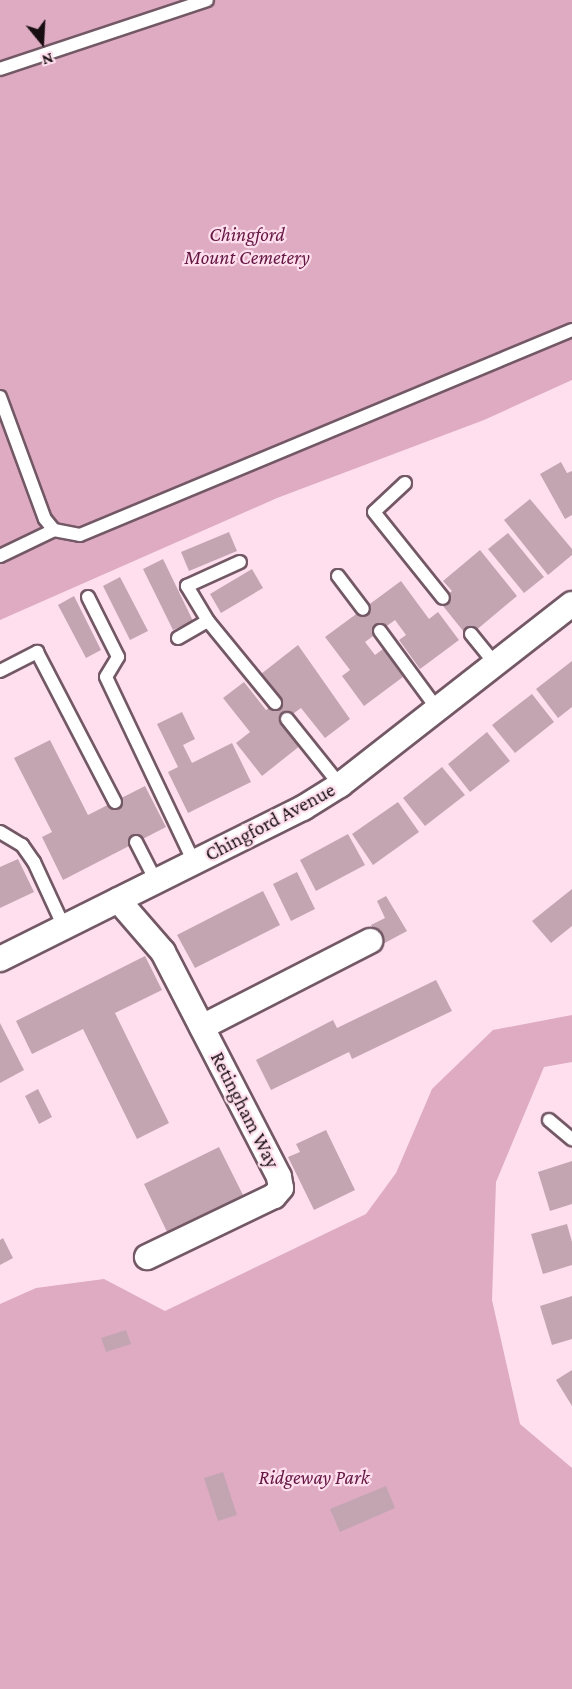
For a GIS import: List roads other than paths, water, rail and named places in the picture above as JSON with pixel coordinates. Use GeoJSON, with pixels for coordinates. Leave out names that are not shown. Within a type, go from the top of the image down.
{"type":"FeatureCollection","features":[{"type":"Feature","properties":{"kind":"street","name":"Chingford Avenue"},"geometry":{"type":"LineString","coordinates":[[0,959],[194,862],[340,785],[572,604]]}},
{"type":"Feature","properties":{"kind":"street","name":"Retingham Way"},"geometry":{"type":"LineString","coordinates":[[118,900],[163,952],[279,1177],[281,1188],[274,1196],[147,1257]]}},
{"type":"Feature","properties":{"kind":"street","name":"Retingham Way"},"geometry":{"type":"LineString","coordinates":[[202,1027],[370,941]]}},
{"type":"Feature","properties":{"kind":"lane"},"geometry":{"type":"LineString","coordinates":[[0,69],[207,0]]}},
{"type":"Feature","properties":{"kind":"lane"},"geometry":{"type":"LineString","coordinates":[[0,556],[54,530],[80,535],[572,330]]}},
{"type":"Feature","properties":{"kind":"lane"},"geometry":{"type":"LineString","coordinates":[[0,397],[45,519],[54,530]]}},
{"type":"Feature","properties":{"kind":"lane"},"geometry":{"type":"LineString","coordinates":[[405,483],[374,512],[443,598]]}},
{"type":"Feature","properties":{"kind":"lane"},"geometry":{"type":"LineString","coordinates":[[240,562],[187,586],[208,621],[275,703]]}},
{"type":"Feature","properties":{"kind":"lane"},"geometry":{"type":"LineString","coordinates":[[338,576],[363,609]]}},
{"type":"Feature","properties":{"kind":"lane"},"geometry":{"type":"LineString","coordinates":[[88,597],[118,657],[106,677],[194,862]]}},
{"type":"Feature","properties":{"kind":"lane"},"geometry":{"type":"LineString","coordinates":[[178,638],[208,621]]}},
{"type":"Feature","properties":{"kind":"lane"},"geometry":{"type":"LineString","coordinates":[[380,631],[438,710]]}},
{"type":"Feature","properties":{"kind":"lane"},"geometry":{"type":"LineString","coordinates":[[471,634],[495,664]]}},
{"type":"Feature","properties":{"kind":"lane"},"geometry":{"type":"LineString","coordinates":[[0,671],[37,652],[115,802]]}},
{"type":"Feature","properties":{"kind":"lane"},"geometry":{"type":"LineString","coordinates":[[287,718],[340,785]]}},
{"type":"Feature","properties":{"kind":"lane"},"geometry":{"type":"LineString","coordinates":[[0,832],[22,845],[34,862],[64,927]]}},
{"type":"Feature","properties":{"kind":"lane"},"geometry":{"type":"LineString","coordinates":[[136,843],[156,881]]}},
{"type":"Feature","properties":{"kind":"lane"},"geometry":{"type":"LineString","coordinates":[[549,1120],[572,1139]]}},
{"type":"Feature","properties":{"kind":"park label","name":"Chingford Mount Cemetery"},"geometry":{"type":"Point","coordinates":[247,246]}},
{"type":"Feature","properties":{"kind":"park label","name":"Ridgeway Park"},"geometry":{"type":"Point","coordinates":[314,1477]}}]}
